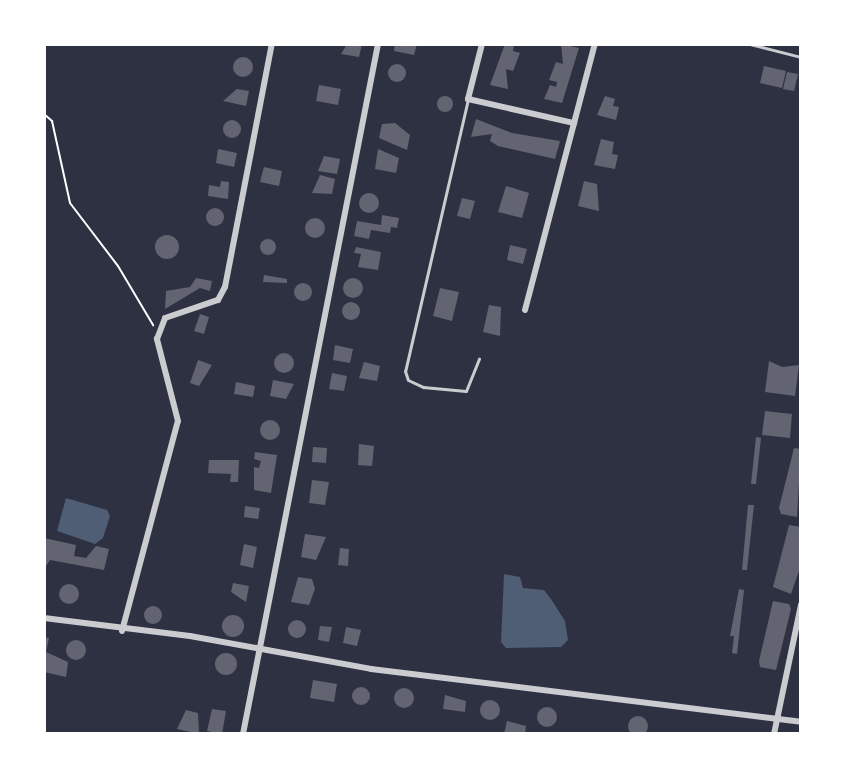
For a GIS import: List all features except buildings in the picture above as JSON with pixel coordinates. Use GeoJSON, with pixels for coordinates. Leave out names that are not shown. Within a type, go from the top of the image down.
{"type":"FeatureCollection","features":[{"type":"Feature","properties":{"kind":"street"},"geometry":{"type":"LineString","coordinates":[[122,631],[178,421],[159,335],[165,318],[218,300],[225,287],[272,44]]}},
{"type":"Feature","properties":{"kind":"street"},"geometry":{"type":"LineString","coordinates":[[243,734],[378,44]]}},
{"type":"Feature","properties":{"kind":"street"},"geometry":{"type":"LineString","coordinates":[[482,44],[468,99],[574,123]]}},
{"type":"Feature","properties":{"kind":"street"},"geometry":{"type":"LineString","coordinates":[[525,310],[595,44]]}},
{"type":"Feature","properties":{"kind":"street"},"geometry":{"type":"LineString","coordinates":[[774,734],[801,605]]}},
{"type":"Feature","properties":{"kind":"street"},"geometry":{"type":"LineString","coordinates":[[44,618],[371,669],[801,722]]}},
{"type":"Feature","properties":{"kind":"lane"},"geometry":{"type":"LineString","coordinates":[[750,44],[801,57]]}},
{"type":"Feature","properties":{"kind":"lane"},"geometry":{"type":"LineString","coordinates":[[468,99],[405,371],[408,380],[423,387],[466,391],[479,358]]}},
{"type":"Feature","properties":{"kind":"path"},"geometry":{"type":"LineString","coordinates":[[44,114],[52,121],[70,203],[118,266],[159,335]]}},
{"type":"Feature","properties":{"kind":"water"},"geometry":{"type":"Polygon","coordinates":[[[66,498],[107,510],[110,516],[103,538],[95,544],[57,531],[66,498]]]}},
{"type":"Feature","properties":{"kind":"water"},"geometry":{"type":"Polygon","coordinates":[[[504,574],[520,577],[523,588],[544,590],[565,621],[568,640],[561,647],[506,648],[501,642],[504,574]]]}}]}
